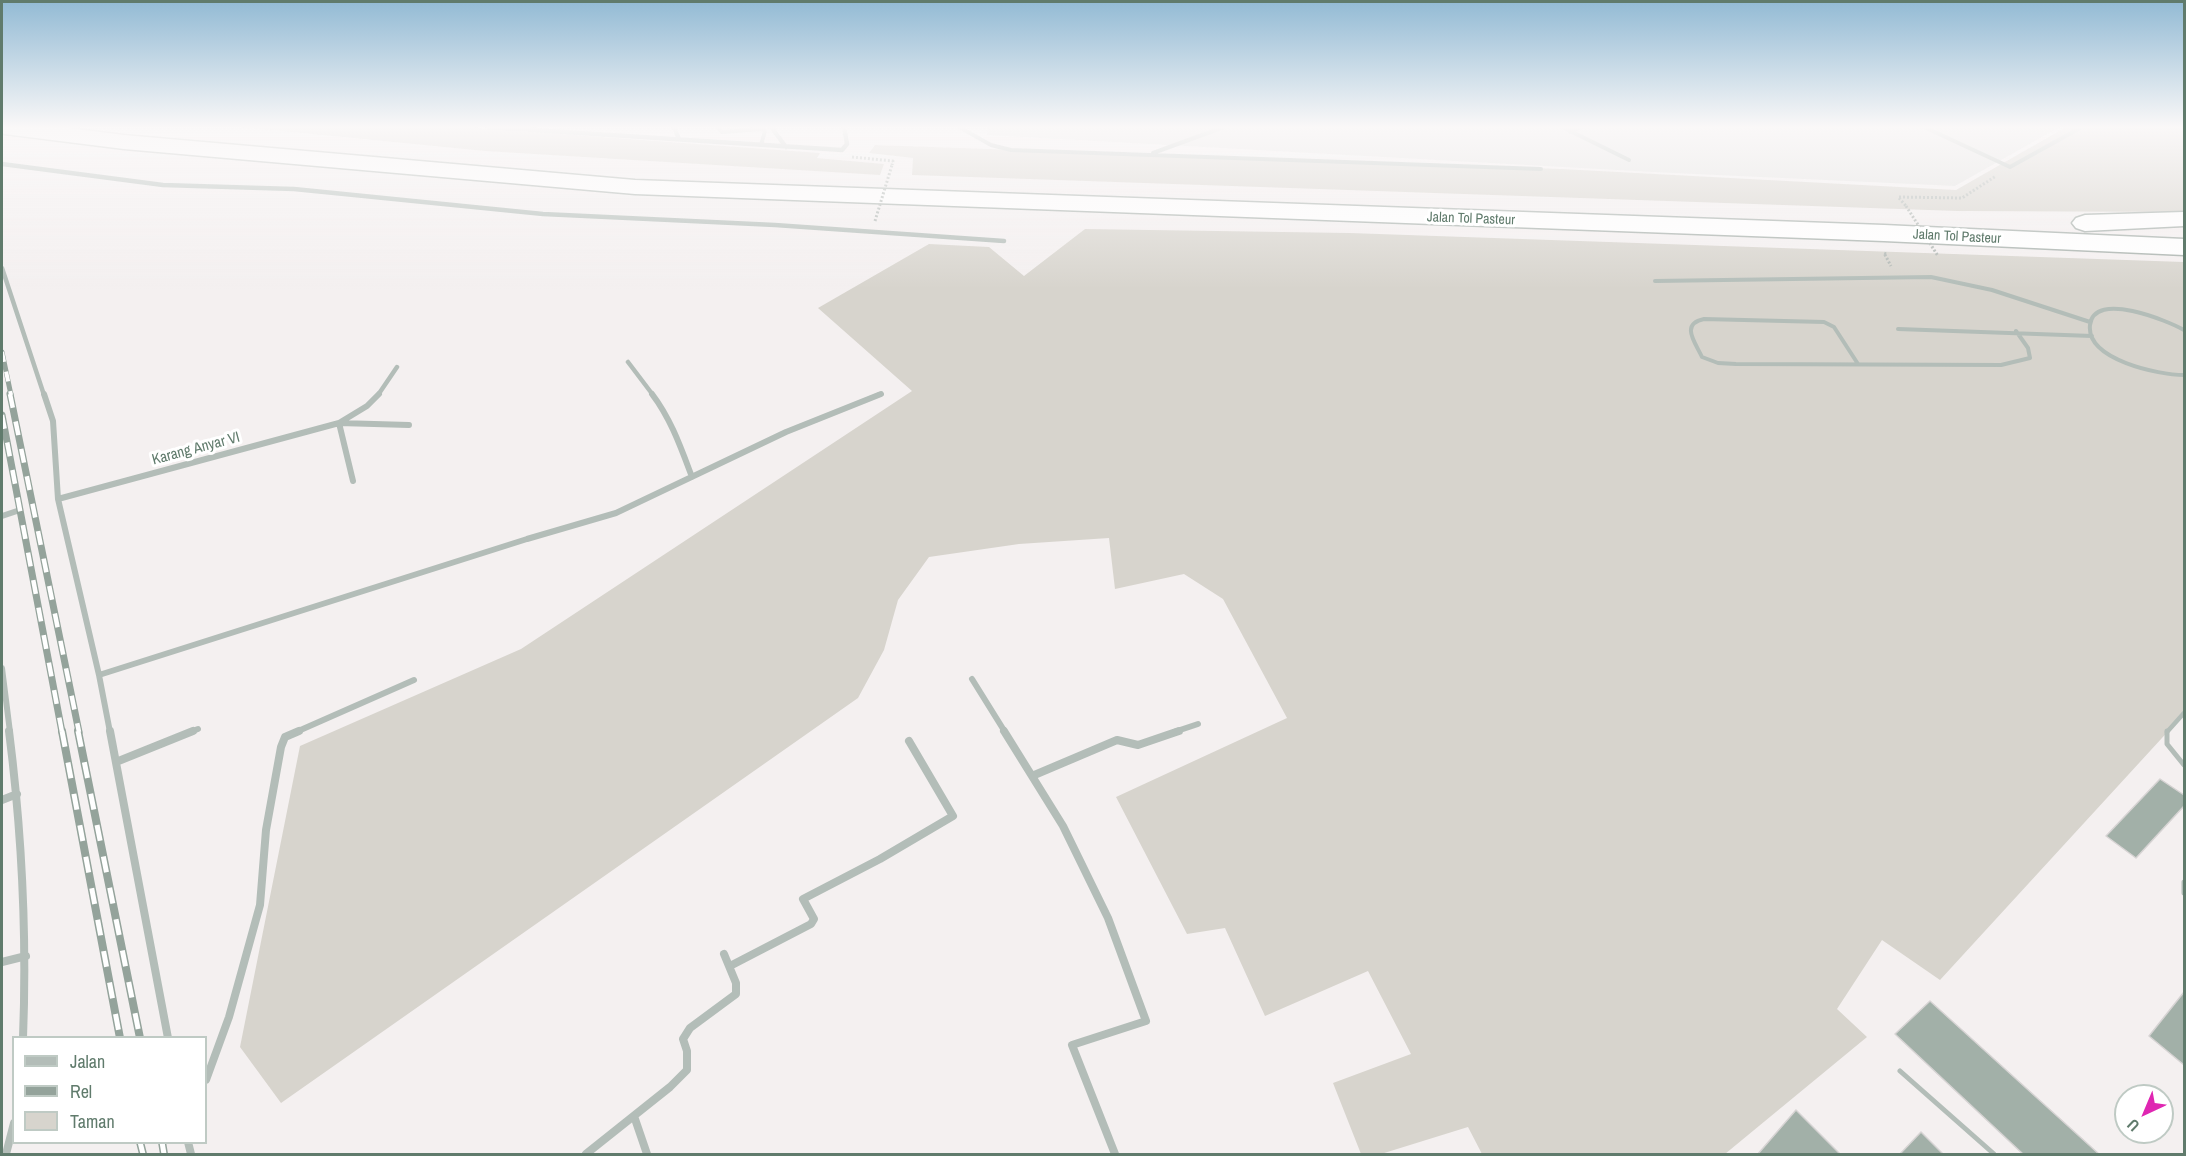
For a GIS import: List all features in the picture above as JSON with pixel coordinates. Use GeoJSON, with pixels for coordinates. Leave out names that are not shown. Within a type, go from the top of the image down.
{"type":"FeatureCollection","features":[{"type":"Feature","properties":{"kind":"highway","name":"Jalan Tol Pasteur"},"geometry":{"type":"LineString","coordinates":[[560,181],[635,187],[1884,233],[2184,247]]}},
{"type":"Feature","properties":{"kind":"highway","name":"Jalan Tol Pasteur"},"geometry":{"type":"LineString","coordinates":[[884,181],[2184,228]]}},
{"type":"Feature","properties":{"kind":"highway"},"geometry":{"type":"LineString","coordinates":[[2077,224],[2184,219]]}},
{"type":"Feature","properties":{"kind":"street"},"geometry":{"type":"LineString","coordinates":[[132,181],[163,185],[294,189],[543,214],[775,225],[1004,241]]}},
{"type":"Feature","properties":{"kind":"street"},"geometry":{"type":"LineString","coordinates":[[2,268],[53,421],[58,498],[99,675],[168,1036]]}},
{"type":"Feature","properties":{"kind":"street"},"geometry":{"type":"LineString","coordinates":[[628,362],[663,408],[692,477]]}},
{"type":"Feature","properties":{"kind":"street"},"geometry":{"type":"LineString","coordinates":[[339,423],[356,414],[380,396],[397,367]]}},
{"type":"Feature","properties":{"kind":"street"},"geometry":{"type":"LineString","coordinates":[[99,675],[527,539],[616,513],[786,432],[881,394]]}},
{"type":"Feature","properties":{"kind":"street"},"geometry":{"type":"LineString","coordinates":[[339,423],[409,425]]}},
{"type":"Feature","properties":{"kind":"street"},"geometry":{"type":"LineString","coordinates":[[339,423],[353,481]]}},
{"type":"Feature","properties":{"kind":"street","name":"Karang Anyar VI"},"geometry":{"type":"LineString","coordinates":[[58,498],[339,423]]}},
{"type":"Feature","properties":{"kind":"street"},"geometry":{"type":"LineString","coordinates":[[2,516],[20,510]]}},
{"type":"Feature","properties":{"kind":"street"},"geometry":{"type":"LineString","coordinates":[[2,668],[17,794],[26,956],[23,1036]]}},
{"type":"Feature","properties":{"kind":"street"},"geometry":{"type":"LineString","coordinates":[[972,679],[1063,826],[1108,918],[1140,997],[1146,1021],[1072,1045],[1115,1155]]}},
{"type":"Feature","properties":{"kind":"street"},"geometry":{"type":"LineString","coordinates":[[207,1077],[229,1017],[260,905],[266,830],[280,747],[285,737],[414,680]]}},
{"type":"Feature","properties":{"kind":"street"},"geometry":{"type":"LineString","coordinates":[[1032,776],[1117,740],[1138,745],[1198,724]]}},
{"type":"Feature","properties":{"kind":"street"},"geometry":{"type":"LineString","coordinates":[[116,762],[198,729]]}},
{"type":"Feature","properties":{"kind":"street"},"geometry":{"type":"LineString","coordinates":[[730,966],[811,924],[814,919],[803,898],[880,859],[953,816],[909,741]]}},
{"type":"Feature","properties":{"kind":"street"},"geometry":{"type":"LineString","coordinates":[[2,800],[17,794]]}},
{"type":"Feature","properties":{"kind":"street"},"geometry":{"type":"LineString","coordinates":[[586,1155],[670,1087],[687,1070],[687,1051],[683,1038],[690,1028],[736,994],[736,983],[724,954]]}},
{"type":"Feature","properties":{"kind":"street"},"geometry":{"type":"LineString","coordinates":[[2,962],[26,956]]}},
{"type":"Feature","properties":{"kind":"street"},"geometry":{"type":"LineString","coordinates":[[634,1116],[648,1155]]}},
{"type":"Feature","properties":{"kind":"street"},"geometry":{"type":"LineString","coordinates":[[6,1155],[12,1131]]}},
{"type":"Feature","properties":{"kind":"lane"},"geometry":{"type":"LineString","coordinates":[[1655,281],[1897,277],[1962,281],[1996,290],[2090,322]]}},
{"type":"Feature","properties":{"kind":"lane"},"geometry":{"type":"LineString","coordinates":[[2090,322],[2099,313],[2118,309],[2155,316],[2184,330]]}},
{"type":"Feature","properties":{"kind":"lane"},"geometry":{"type":"LineString","coordinates":[[1858,364],[1834,327],[1824,322],[1704,319],[1695,321],[1691,326],[1691,332],[1702,357],[1718,363],[1858,364],[2001,365],[2030,358],[2028,348],[2016,332]]}},
{"type":"Feature","properties":{"kind":"lane"},"geometry":{"type":"LineString","coordinates":[[2090,322],[2092,336],[2105,350],[2127,364],[2153,373],[2184,375]]}},
{"type":"Feature","properties":{"kind":"lane"},"geometry":{"type":"LineString","coordinates":[[1898,329],[2092,336]]}},
{"type":"Feature","properties":{"kind":"lane"},"geometry":{"type":"LineString","coordinates":[[2184,713],[2169,724],[2164,739],[2168,748],[2184,765]]}},
{"type":"Feature","properties":{"kind":"lane"},"geometry":{"type":"LineString","coordinates":[[2184,882],[2184,893]]}},
{"type":"Feature","properties":{"kind":"lane"},"geometry":{"type":"LineString","coordinates":[[1900,1071],[1994,1155]]}},
{"type":"Feature","properties":{"kind":"path"},"geometry":{"type":"LineString","coordinates":[[875,221],[887,181]]}},
{"type":"Feature","properties":{"kind":"path"},"geometry":{"type":"LineString","coordinates":[[1938,256],[1899,197],[1962,198],[1988,181]]}},
{"type":"Feature","properties":{"kind":"path"},"geometry":{"type":"LineString","coordinates":[[1894,254],[1884,253],[1897,277]]}},
{"type":"Feature","properties":{"kind":"shaded area"},"geometry":{"type":"Polygon","coordinates":[[[1846,181],[1964,181],[1955,186],[1846,181]]]}},
{"type":"Feature","properties":{"kind":"green space"},"geometry":{"type":"Polygon","coordinates":[[[1085,181],[1786,181],[1956,190],[1972,181],[2184,181],[2184,212],[1957,211],[1085,181]]]}},
{"type":"Feature","properties":{"kind":"green space"},"geometry":{"type":"Polygon","coordinates":[[[1085,229],[1350,233],[2184,262],[2184,714],[1940,980],[1882,940],[1837,1009],[1867,1037],[1725,1154],[1482,1154],[1468,1127],[1381,1154],[1361,1154],[1333,1083],[1411,1054],[1368,971],[1265,1016],[1225,928],[1187,934],[1116,797],[1287,718],[1223,599],[1184,574],[1115,589],[1109,538],[1019,544],[929,557],[898,600],[884,650],[858,698],[281,1103],[240,1047],[300,746],[521,649],[912,391],[818,308],[929,244],[989,247],[1024,276],[1085,229]]]}},
{"type":"Feature","properties":{"kind":"building"},"geometry":{"type":"Polygon","coordinates":[[[2160,779],[2184,795],[2184,806],[2136,858],[2106,836],[2160,779]]]}},
{"type":"Feature","properties":{"kind":"building"},"geometry":{"type":"Polygon","coordinates":[[[2184,992],[2184,1065],[2149,1036],[2184,992]]]}},
{"type":"Feature","properties":{"kind":"building"},"geometry":{"type":"Polygon","coordinates":[[[1930,1001],[2100,1155],[2024,1155],[1895,1034],[1930,1001]]]}},
{"type":"Feature","properties":{"kind":"building"},"geometry":{"type":"Polygon","coordinates":[[[1796,1110],[1841,1155],[1757,1155],[1796,1110]]]}},
{"type":"Feature","properties":{"kind":"building"},"geometry":{"type":"Polygon","coordinates":[[[1921,1132],[1944,1155],[1899,1155],[1921,1132]]]}},
{"type":"Feature","properties":{"kind":"railway"},"geometry":{"type":"LineString","coordinates":[[2,352],[11,395]]}},
{"type":"Feature","properties":{"kind":"railway"},"geometry":{"type":"LineString","coordinates":[[10,394],[79,732]]}},
{"type":"Feature","properties":{"kind":"railway"},"geometry":{"type":"LineString","coordinates":[[2,415],[62,732]]}},
{"type":"Feature","properties":{"kind":"railway"},"geometry":{"type":"LineString","coordinates":[[62,731],[120,1036]]}},
{"type":"Feature","properties":{"kind":"railway"},"geometry":{"type":"LineString","coordinates":[[78,731],[140,1036]]}},
{"type":"Feature","properties":{"kind":"railway"},"geometry":{"type":"LineString","coordinates":[[140,1144],[143,1154]]}},
{"type":"Feature","properties":{"kind":"railway"},"geometry":{"type":"LineString","coordinates":[[162,1144],[164,1154]]}}]}
